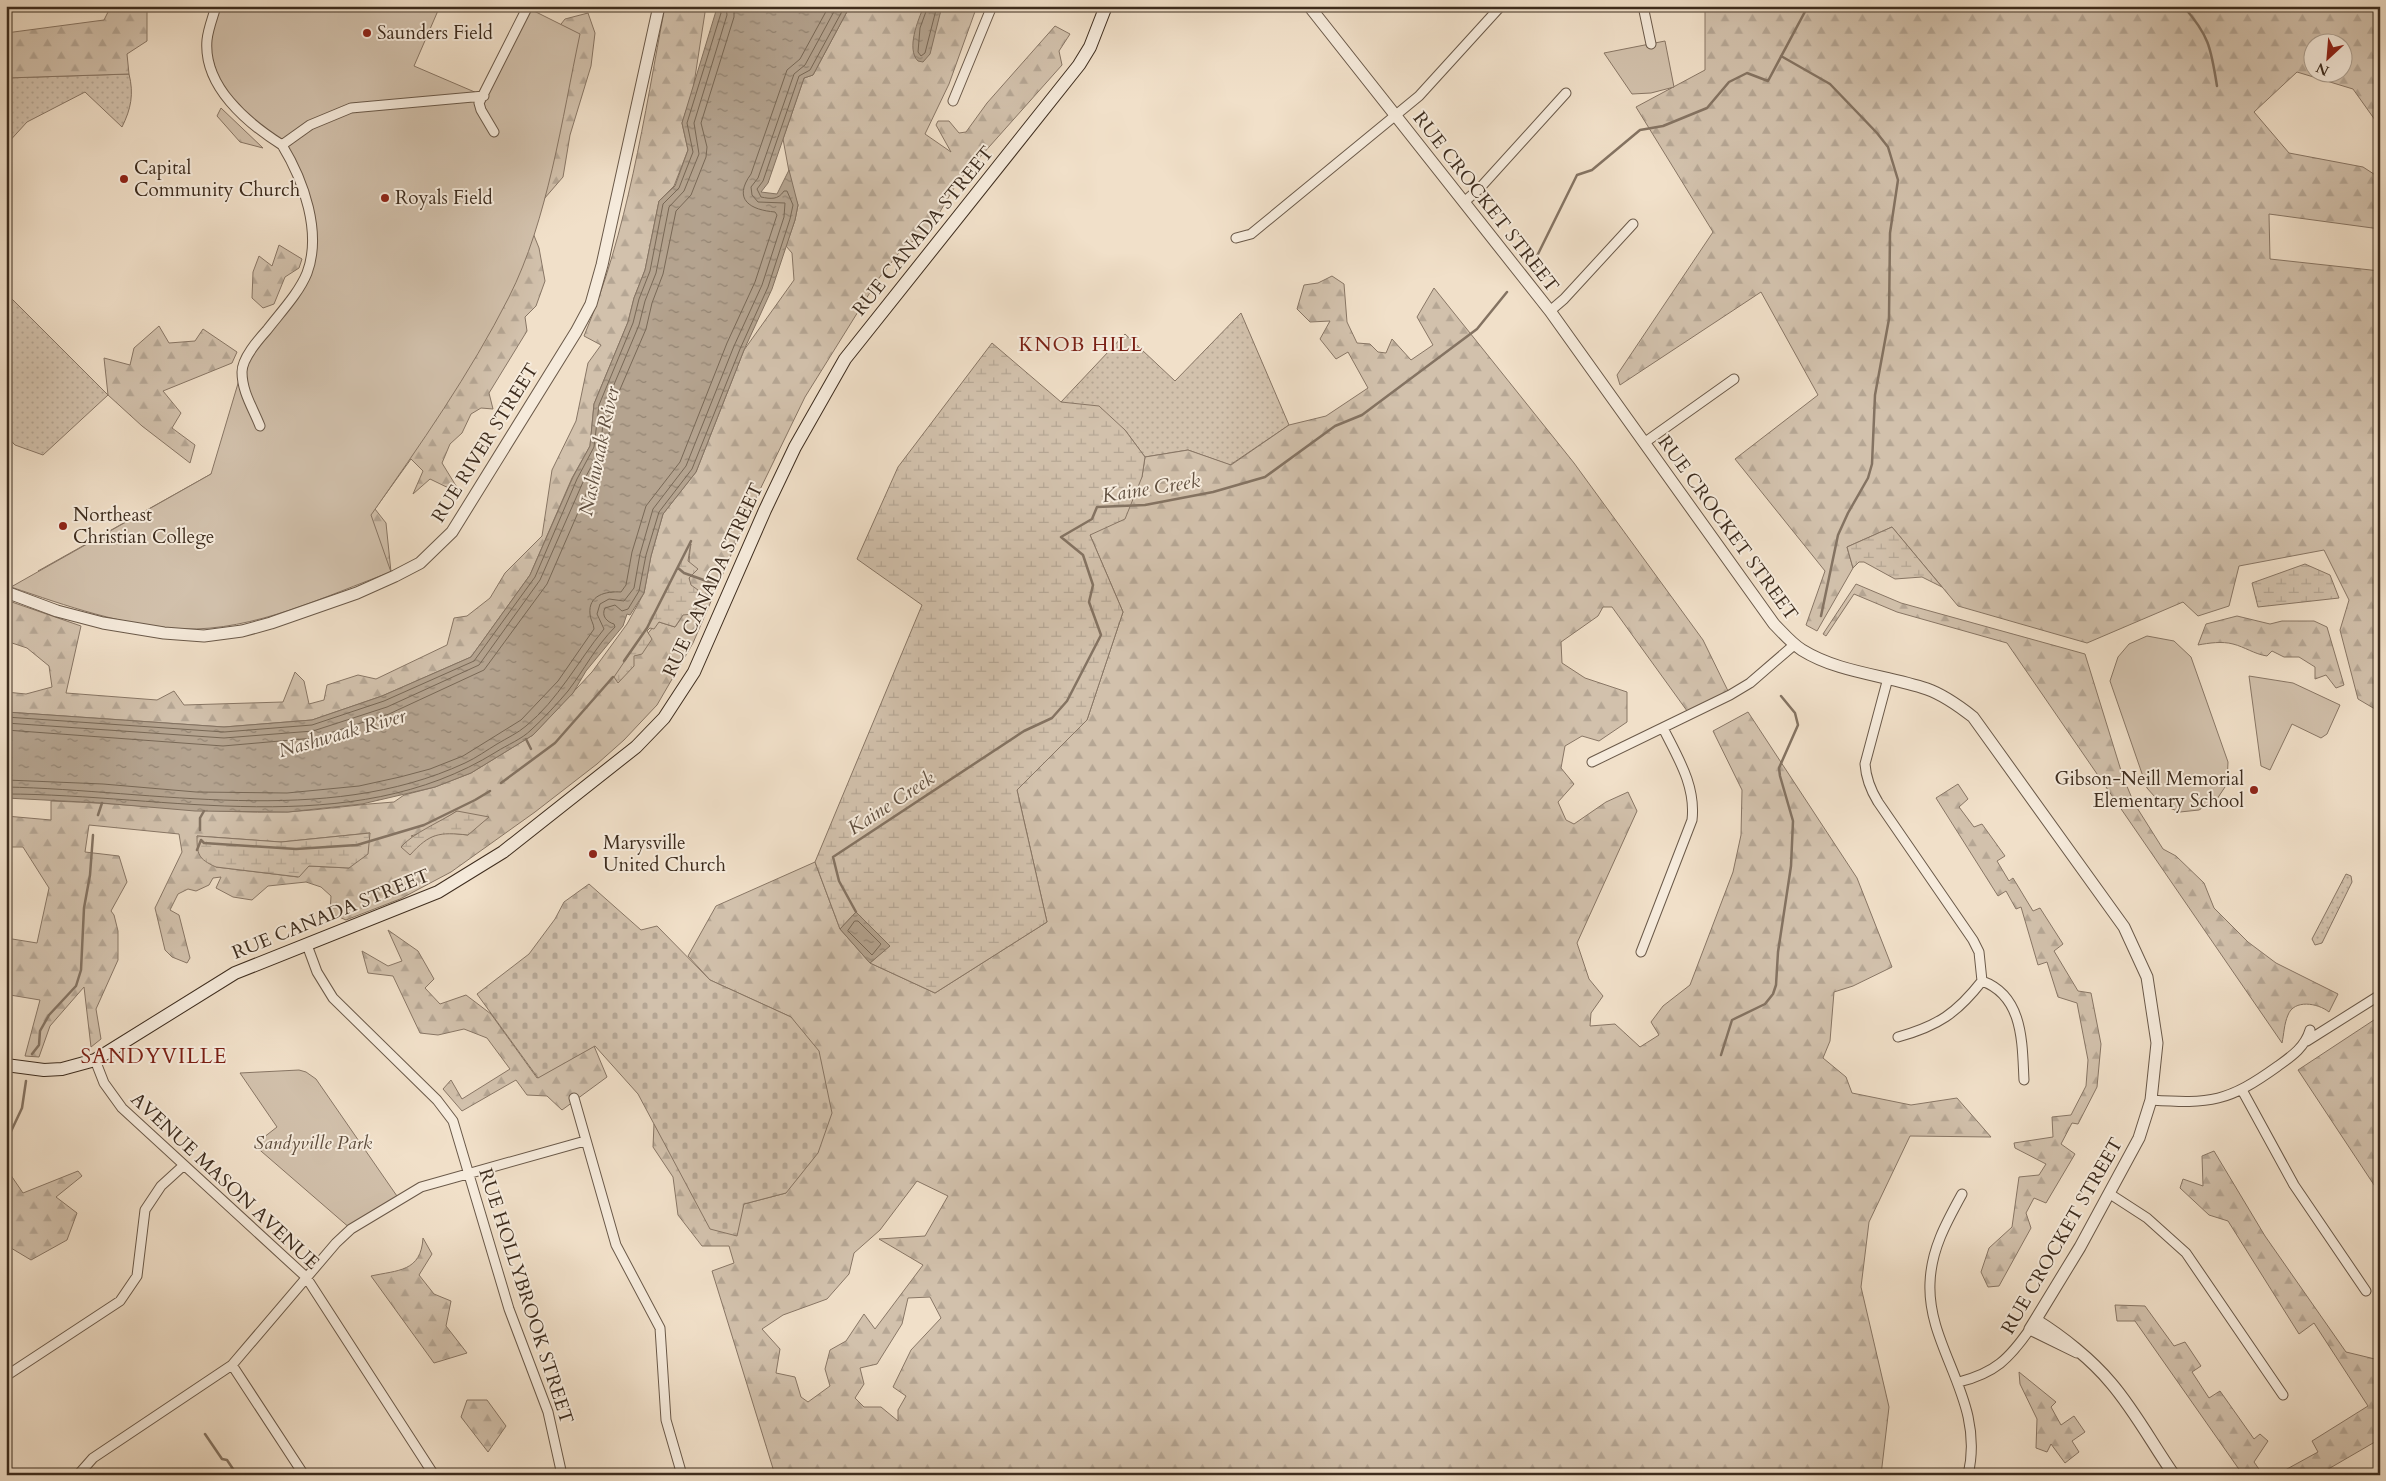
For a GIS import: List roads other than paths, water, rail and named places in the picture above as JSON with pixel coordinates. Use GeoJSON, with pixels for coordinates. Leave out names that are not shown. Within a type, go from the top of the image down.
{"type":"FeatureCollection","features":[{"type":"Feature","properties":{"kind":"main road","name":"RUE CANADA STREET"},"geometry":{"type":"LineString","coordinates":[[6,1066],[56,1069],[94,1060],[128,1042],[220,980],[259,962],[415,903],[463,877],[503,852],[574,798],[636,747],[664,718],[694,672],[791,456],[816,406],[845,359],[1064,85],[1090,47],[1106,6]]}},
{"type":"Feature","properties":{"kind":"street"},"geometry":{"type":"LineString","coordinates":[[216,6],[207,40],[210,65],[222,91],[238,111],[282,145],[302,186],[313,242],[306,274],[284,308],[254,346],[242,370],[246,396],[260,426]]}},
{"type":"Feature","properties":{"kind":"street"},"geometry":{"type":"LineString","coordinates":[[494,132],[479,103],[528,6]]}},
{"type":"Feature","properties":{"kind":"street","name":"RUE RIVER STREET"},"geometry":{"type":"LineString","coordinates":[[6,592],[57,611],[103,623],[155,632],[204,636],[271,623],[358,593],[420,563],[452,532],[576,332],[591,304],[602,265],[659,6]]}},
{"type":"Feature","properties":{"kind":"street"},"geometry":{"type":"LineString","coordinates":[[953,101],[992,6]]}},
{"type":"Feature","properties":{"kind":"street","name":"RUE CROCKET STREET"},"geometry":{"type":"LineString","coordinates":[[1309,6],[1550,311],[1774,624],[1794,645],[1828,662],[1888,678],[1940,695],[1973,717],[2124,927],[2147,977],[2157,1043],[2151,1100],[2139,1138],[2110,1194],[2033,1324],[2007,1360],[1985,1374],[1959,1382]]}},
{"type":"Feature","properties":{"kind":"street"},"geometry":{"type":"LineString","coordinates":[[1236,238],[1250,234],[1419,96],[1500,6]]}},
{"type":"Feature","properties":{"kind":"street"},"geometry":{"type":"LineString","coordinates":[[1643,6],[1651,44]]}},
{"type":"Feature","properties":{"kind":"street"},"geometry":{"type":"LineString","coordinates":[[1464,202],[1479,189],[1566,93]]}},
{"type":"Feature","properties":{"kind":"street"},"geometry":{"type":"LineString","coordinates":[[282,145],[310,125],[351,108],[484,96]]}},
{"type":"Feature","properties":{"kind":"street"},"geometry":{"type":"LineString","coordinates":[[1550,311],[1564,299],[1633,224]]}},
{"type":"Feature","properties":{"kind":"street"},"geometry":{"type":"LineString","coordinates":[[1644,443],[1734,379]]}},
{"type":"Feature","properties":{"kind":"street"},"geometry":{"type":"LineString","coordinates":[[1592,762],[1750,683],[1794,645]]}},
{"type":"Feature","properties":{"kind":"street"},"geometry":{"type":"LineString","coordinates":[[1888,678],[1865,764],[1866,776],[1874,796],[1973,940],[1979,952],[1982,981],[1962,1005],[1942,1020],[1927,1029],[1898,1038]]}},
{"type":"Feature","properties":{"kind":"street"},"geometry":{"type":"LineString","coordinates":[[1642,952],[1692,820],[1694,803],[1690,786],[1663,728]]}},
{"type":"Feature","properties":{"kind":"street","name":"RUE HOLLYBROOK STREET"},"geometry":{"type":"LineString","coordinates":[[307,945],[317,972],[333,998],[446,1111],[458,1133],[510,1309],[548,1412],[562,1475]]}},
{"type":"Feature","properties":{"kind":"street"},"geometry":{"type":"LineString","coordinates":[[1982,981],[1998,989],[2010,1002],[2016,1014],[2021,1028],[2024,1080]]}},
{"type":"Feature","properties":{"kind":"street"},"geometry":{"type":"LineString","coordinates":[[2151,1100],[2184,1103],[2216,1100],[2242,1090],[2293,1055],[2307,1041],[2380,995]]}},
{"type":"Feature","properties":{"kind":"street"},"geometry":{"type":"LineString","coordinates":[[2307,1041],[2310,1030]]}},
{"type":"Feature","properties":{"kind":"street","name":"AVENUE MASON AVENUE"},"geometry":{"type":"LineString","coordinates":[[94,1060],[104,1083],[122,1108],[306,1277],[434,1475]]}},
{"type":"Feature","properties":{"kind":"street"},"geometry":{"type":"LineString","coordinates":[[2242,1090],[2294,1185],[2366,1291]]}},
{"type":"Feature","properties":{"kind":"street"},"geometry":{"type":"LineString","coordinates":[[574,1098],[585,1142],[616,1245],[660,1328],[666,1420],[682,1475]]}},
{"type":"Feature","properties":{"kind":"street"},"geometry":{"type":"LineString","coordinates":[[78,1475],[93,1458],[232,1365],[344,1235],[421,1187],[585,1142]]}},
{"type":"Feature","properties":{"kind":"street"},"geometry":{"type":"LineString","coordinates":[[6,1376],[120,1301],[137,1276],[145,1210],[161,1186],[184,1164]]}},
{"type":"Feature","properties":{"kind":"street"},"geometry":{"type":"LineString","coordinates":[[1962,1194],[1937,1241],[1929,1284],[1937,1325],[1959,1382],[1971,1435],[1968,1475]]}},
{"type":"Feature","properties":{"kind":"street"},"geometry":{"type":"LineString","coordinates":[[2110,1194],[2147,1218],[2186,1253],[2283,1394]]}},
{"type":"Feature","properties":{"kind":"street"},"geometry":{"type":"LineString","coordinates":[[2033,1324],[2053,1331],[2098,1368],[2113,1385],[2170,1473]]}},
{"type":"Feature","properties":{"kind":"street"},"geometry":{"type":"LineString","coordinates":[[232,1365],[304,1475]]}},
{"type":"Feature","properties":{"kind":"water","name":"Nashwaak River"},"geometry":{"type":"Polygon","coordinates":[[[714,6],[850,6],[813,75],[804,78],[768,183],[761,192],[777,194],[789,170],[798,205],[795,220],[772,289],[744,350],[696,472],[663,514],[651,556],[644,593],[630,615],[627,614],[623,626],[586,671],[573,693],[533,735],[471,773],[435,787],[362,804],[288,812],[195,811],[102,803],[6,798],[6,712],[224,727],[312,720],[382,696],[471,657],[530,575],[573,477],[590,446],[594,404],[628,322],[634,298],[645,270],[659,201],[675,186],[688,150],[682,123],[716,11],[714,6]]]}},
{"type":"Feature","properties":{"kind":"water"},"geometry":{"type":"Polygon","coordinates":[[[924,6],[942,6],[930,54],[923,62],[918,61],[915,56],[913,42],[916,26],[924,6]]]}},
{"type":"Feature","properties":{"kind":"water"},"geometry":{"type":"Polygon","coordinates":[[[856,912],[890,946],[870,963],[840,929],[856,912]]]}},
{"type":"Feature","properties":{"kind":"waterway","name":"Kaine Creek"},"geometry":{"type":"LineString","coordinates":[[1537,256],[1577,175],[1592,170],[1640,130],[1663,126],[1707,108],[1729,82],[1747,73],[1768,81],[1808,6]]}},
{"type":"Feature","properties":{"kind":"waterway"},"geometry":{"type":"LineString","coordinates":[[2183,6],[2192,16],[2208,43],[2217,86]]}},
{"type":"Feature","properties":{"kind":"waterway"},"geometry":{"type":"LineString","coordinates":[[1781,56],[1830,84],[1877,133],[1888,147],[1898,180],[1890,233],[1889,319],[1875,395],[1872,464],[1868,478],[1838,535],[1821,616]]}},
{"type":"Feature","properties":{"kind":"waterway","name":"Kaine Creek"},"geometry":{"type":"LineString","coordinates":[[856,912],[839,881],[833,857],[1024,731],[1052,718],[1067,701],[1101,635],[1089,602],[1093,585],[1083,555],[1061,537],[1092,519],[1097,507],[1145,505],[1213,492],[1265,477],[1335,426],[1362,415],[1477,329],[1507,292]]}},
{"type":"Feature","properties":{"kind":"waterway"},"geometry":{"type":"LineString","coordinates":[[624,661],[647,628],[691,541]]}},
{"type":"Feature","properties":{"kind":"waterway"},"geometry":{"type":"LineString","coordinates":[[678,568],[684,573],[715,584]]}},
{"type":"Feature","properties":{"kind":"waterway"},"geometry":{"type":"LineString","coordinates":[[501,783],[555,743],[613,677]]}},
{"type":"Feature","properties":{"kind":"waterway"},"geometry":{"type":"LineString","coordinates":[[1721,1055],[1732,1020],[1765,1004],[1773,994],[1776,985],[1778,952],[1791,866],[1793,821],[1779,768],[1798,725],[1795,713],[1781,696]]}},
{"type":"Feature","properties":{"kind":"waterway"},"geometry":{"type":"LineString","coordinates":[[526,739],[531,749]]}},
{"type":"Feature","properties":{"kind":"waterway"},"geometry":{"type":"LineString","coordinates":[[197,850],[201,840],[204,843],[296,849],[357,845],[424,825],[490,791]]}},
{"type":"Feature","properties":{"kind":"waterway"},"geometry":{"type":"LineString","coordinates":[[98,815],[102,803]]}},
{"type":"Feature","properties":{"kind":"waterway"},"geometry":{"type":"LineString","coordinates":[[200,830],[200,818],[204,811]]}},
{"type":"Feature","properties":{"kind":"waterway"},"geometry":{"type":"LineString","coordinates":[[32,1054],[39,1045],[40,1031],[49,1015],[76,986],[81,970],[84,908],[90,875],[93,835]]}},
{"type":"Feature","properties":{"kind":"waterway"},"geometry":{"type":"LineString","coordinates":[[6,1142],[22,1108],[26,1081]]}},
{"type":"Feature","properties":{"kind":"waterway"},"geometry":{"type":"LineString","coordinates":[[205,1434],[222,1459],[227,1460],[237,1475]]}},
{"type":"Feature","properties":{"kind":"place","name":"Saunders Field"},"geometry":{"type":"Point","coordinates":[367,33]}},
{"type":"Feature","properties":{"kind":"place","name":"Capital Community Church"},"geometry":{"type":"Point","coordinates":[124,179]}},
{"type":"Feature","properties":{"kind":"place","name":"Royals Field"},"geometry":{"type":"Point","coordinates":[385,198]}},
{"type":"Feature","properties":{"kind":"place","name":"Northeast Christian College"},"geometry":{"type":"Point","coordinates":[63,526]}},
{"type":"Feature","properties":{"kind":"place","name":"Gibson-Neill Memorial Elementary School"},"geometry":{"type":"Point","coordinates":[2254,790]}},
{"type":"Feature","properties":{"kind":"place","name":"Marysville United Church"},"geometry":{"type":"Point","coordinates":[593,854]}},
{"type":"Feature","properties":{"kind":"district","name":"KNOB HILL"},"geometry":{"type":"Point","coordinates":[1081,344]}},
{"type":"Feature","properties":{"kind":"district","name":"SANDYVILLE"},"geometry":{"type":"Point","coordinates":[154,1056]}},
{"type":"Feature","properties":{"kind":"park label","name":"Sandyville Park"},"geometry":{"type":"Point","coordinates":[313,1143]}}]}
